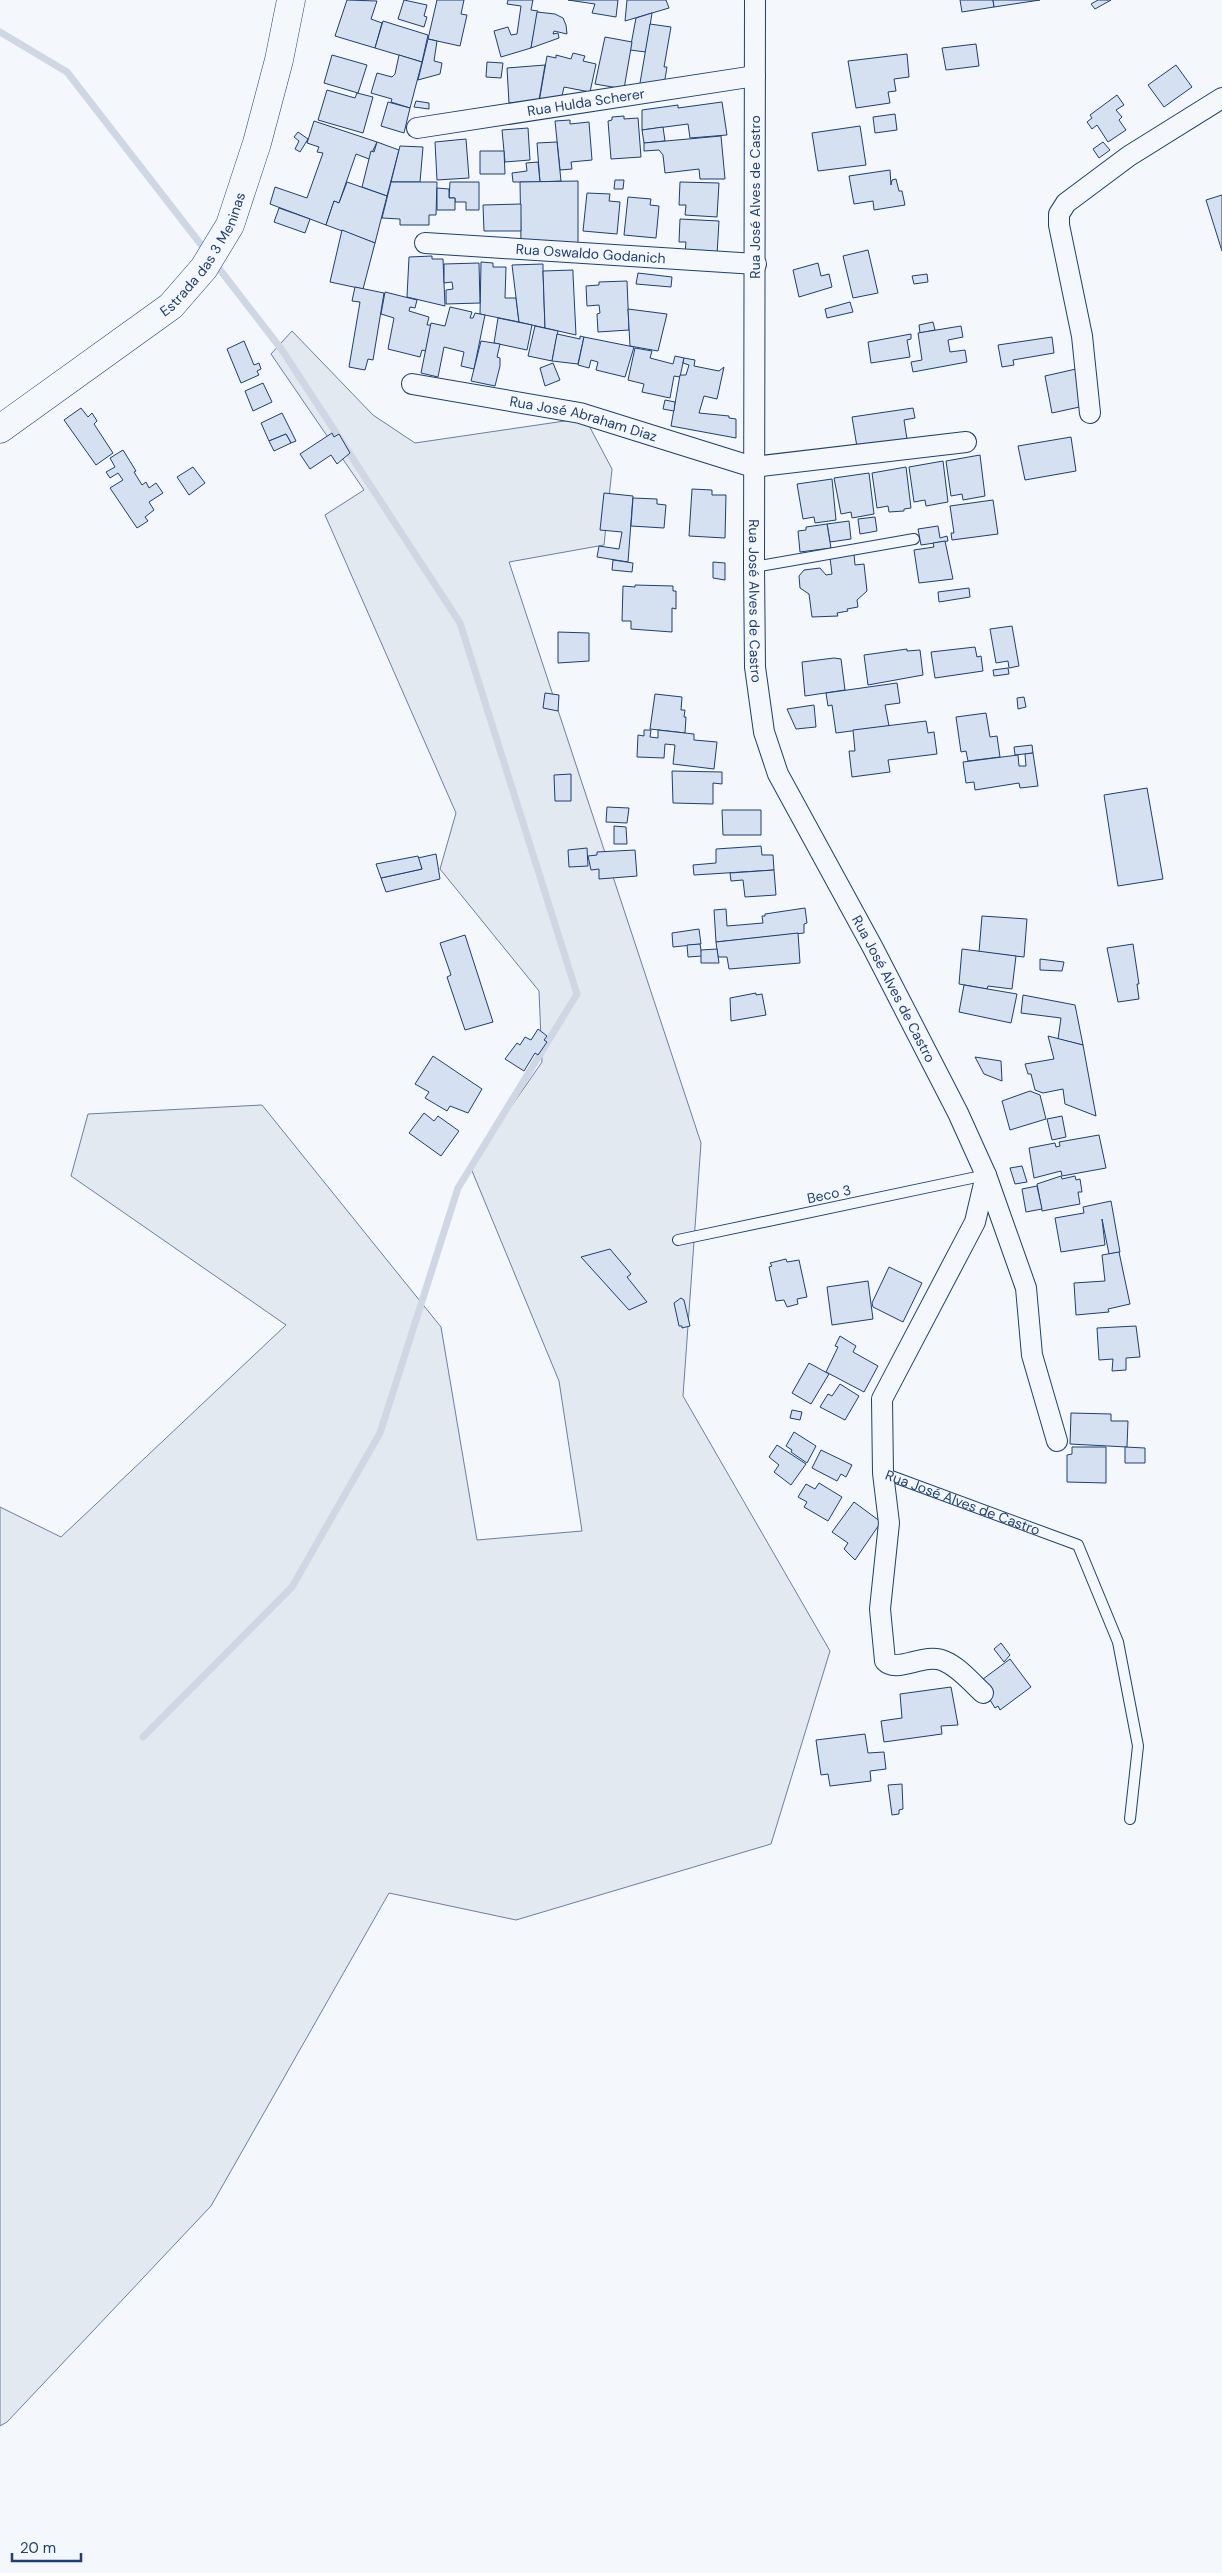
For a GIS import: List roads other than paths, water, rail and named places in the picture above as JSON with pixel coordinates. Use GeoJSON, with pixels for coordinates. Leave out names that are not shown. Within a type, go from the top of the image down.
{"type":"FeatureCollection","features":[{"type":"Feature","properties":{"kind":"main road","name":"Estrada das 3 Meninas"},"geometry":{"type":"LineString","coordinates":[[0,429],[171,306],[204,268],[230,225],[262,125],[280,60],[291,0]]}},
{"type":"Feature","properties":{"kind":"street","name":"Rua José Alves de Castro"},"geometry":{"type":"LineString","coordinates":[[754,0],[756,264],[753,467],[755,667],[764,732],[778,774],[873,948],[958,1114],[986,1176],[975,1222],[882,1399],[883,1474]]}},
{"type":"Feature","properties":{"kind":"street","name":"Rua Hulda Scherer"},"geometry":{"type":"LineString","coordinates":[[417,128],[755,76]]}},
{"type":"Feature","properties":{"kind":"street"},"geometry":{"type":"LineString","coordinates":[[1090,413],[1082,336],[1059,225],[1059,214],[1066,203],[1129,156],[1222,98]]}},
{"type":"Feature","properties":{"kind":"street","name":"Rua Oswaldo Godanich"},"geometry":{"type":"LineString","coordinates":[[425,243],[756,264]]}},
{"type":"Feature","properties":{"kind":"street","name":"Rua José Abraham Diaz"},"geometry":{"type":"LineString","coordinates":[[412,384],[580,413],[753,467]]}},
{"type":"Feature","properties":{"kind":"street"},"geometry":{"type":"LineString","coordinates":[[753,467],[966,442]]}},
{"type":"Feature","properties":{"kind":"street"},"geometry":{"type":"LineString","coordinates":[[986,1176],[1026,1288],[1032,1355],[1057,1441]]}},
{"type":"Feature","properties":{"kind":"street"},"geometry":{"type":"LineString","coordinates":[[883,1474],[889,1523],[880,1609],[885,1661],[889,1666],[897,1666],[914,1660],[928,1658],[944,1660],[962,1673],[983,1694]]}},
{"type":"Feature","properties":{"kind":"lane"},"geometry":{"type":"LineString","coordinates":[[754,567],[914,538]]}},
{"type":"Feature","properties":{"kind":"lane","name":"Beco 3"},"geometry":{"type":"LineString","coordinates":[[678,1240],[986,1176]]}},
{"type":"Feature","properties":{"kind":"lane","name":"Rua José Alves de Castro"},"geometry":{"type":"LineString","coordinates":[[883,1474],[1078,1545],[1118,1642],[1138,1746],[1130,1819]]}},
{"type":"Feature","properties":{"kind":"waterway"},"geometry":{"type":"LineString","coordinates":[[0,32],[67,72],[206,251]]}},
{"type":"Feature","properties":{"kind":"waterway"},"geometry":{"type":"LineString","coordinates":[[143,1737],[292,1587],[380,1433],[458,1188],[577,994],[460,623],[282,350],[214,262]]}}]}
